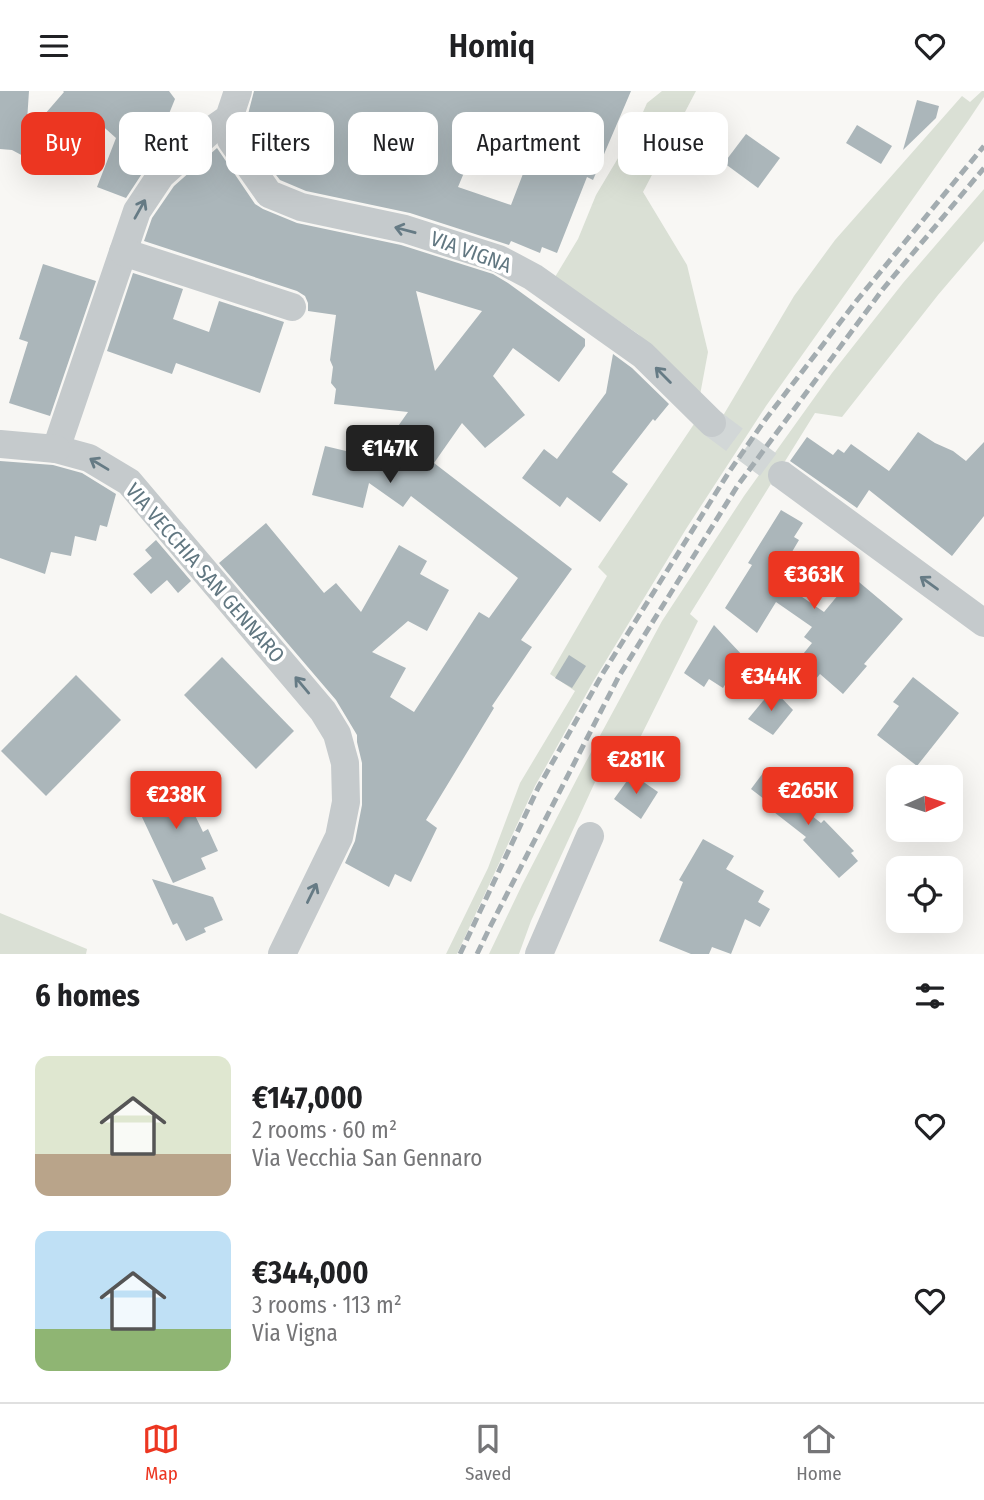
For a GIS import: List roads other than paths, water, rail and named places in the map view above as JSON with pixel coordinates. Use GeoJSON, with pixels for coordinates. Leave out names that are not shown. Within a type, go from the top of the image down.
{"type":"FeatureCollection","features":[{"type":"Feature","properties":{"kind":"street"},"geometry":{"type":"LineString","coordinates":[[231,112],[238,91]]}},
{"type":"Feature","properties":{"kind":"street"},"geometry":{"type":"LineString","coordinates":[[56,449],[137,211],[161,175],[226,120]]}},
{"type":"Feature","properties":{"kind":"street","name":"VIA VIGNA"},"geometry":{"type":"LineString","coordinates":[[256,175],[269,194],[301,207],[405,229],[499,259],[533,277],[643,355],[712,423]]}},
{"type":"Feature","properties":{"kind":"street"},"geometry":{"type":"LineString","coordinates":[[123,252],[292,307]]}},
{"type":"Feature","properties":{"kind":"street","name":"VIA VECCHIA SAN GENNARO"},"geometry":{"type":"LineString","coordinates":[[0,444],[56,449],[89,458],[129,482],[323,711],[337,734],[345,763],[346,802],[339,837],[282,954]]}},
{"type":"Feature","properties":{"kind":"street"},"geometry":{"type":"LineString","coordinates":[[782,475],[984,623]]}},
{"type":"Feature","properties":{"kind":"street"},"geometry":{"type":"LineString","coordinates":[[539,954],[590,836]]}},
{"type":"Feature","properties":{"kind":"tunnel"},"geometry":{"type":"LineString","coordinates":[[712,423],[782,475]]}},
{"type":"Feature","properties":{"kind":"railway"},"geometry":{"type":"LineString","coordinates":[[460,954],[538,788],[603,673],[729,472],[765,420],[858,299],[984,146]]}},
{"type":"Feature","properties":{"kind":"railway"},"geometry":{"type":"LineString","coordinates":[[477,954],[619,676],[738,485],[883,289],[984,168]]}}]}
